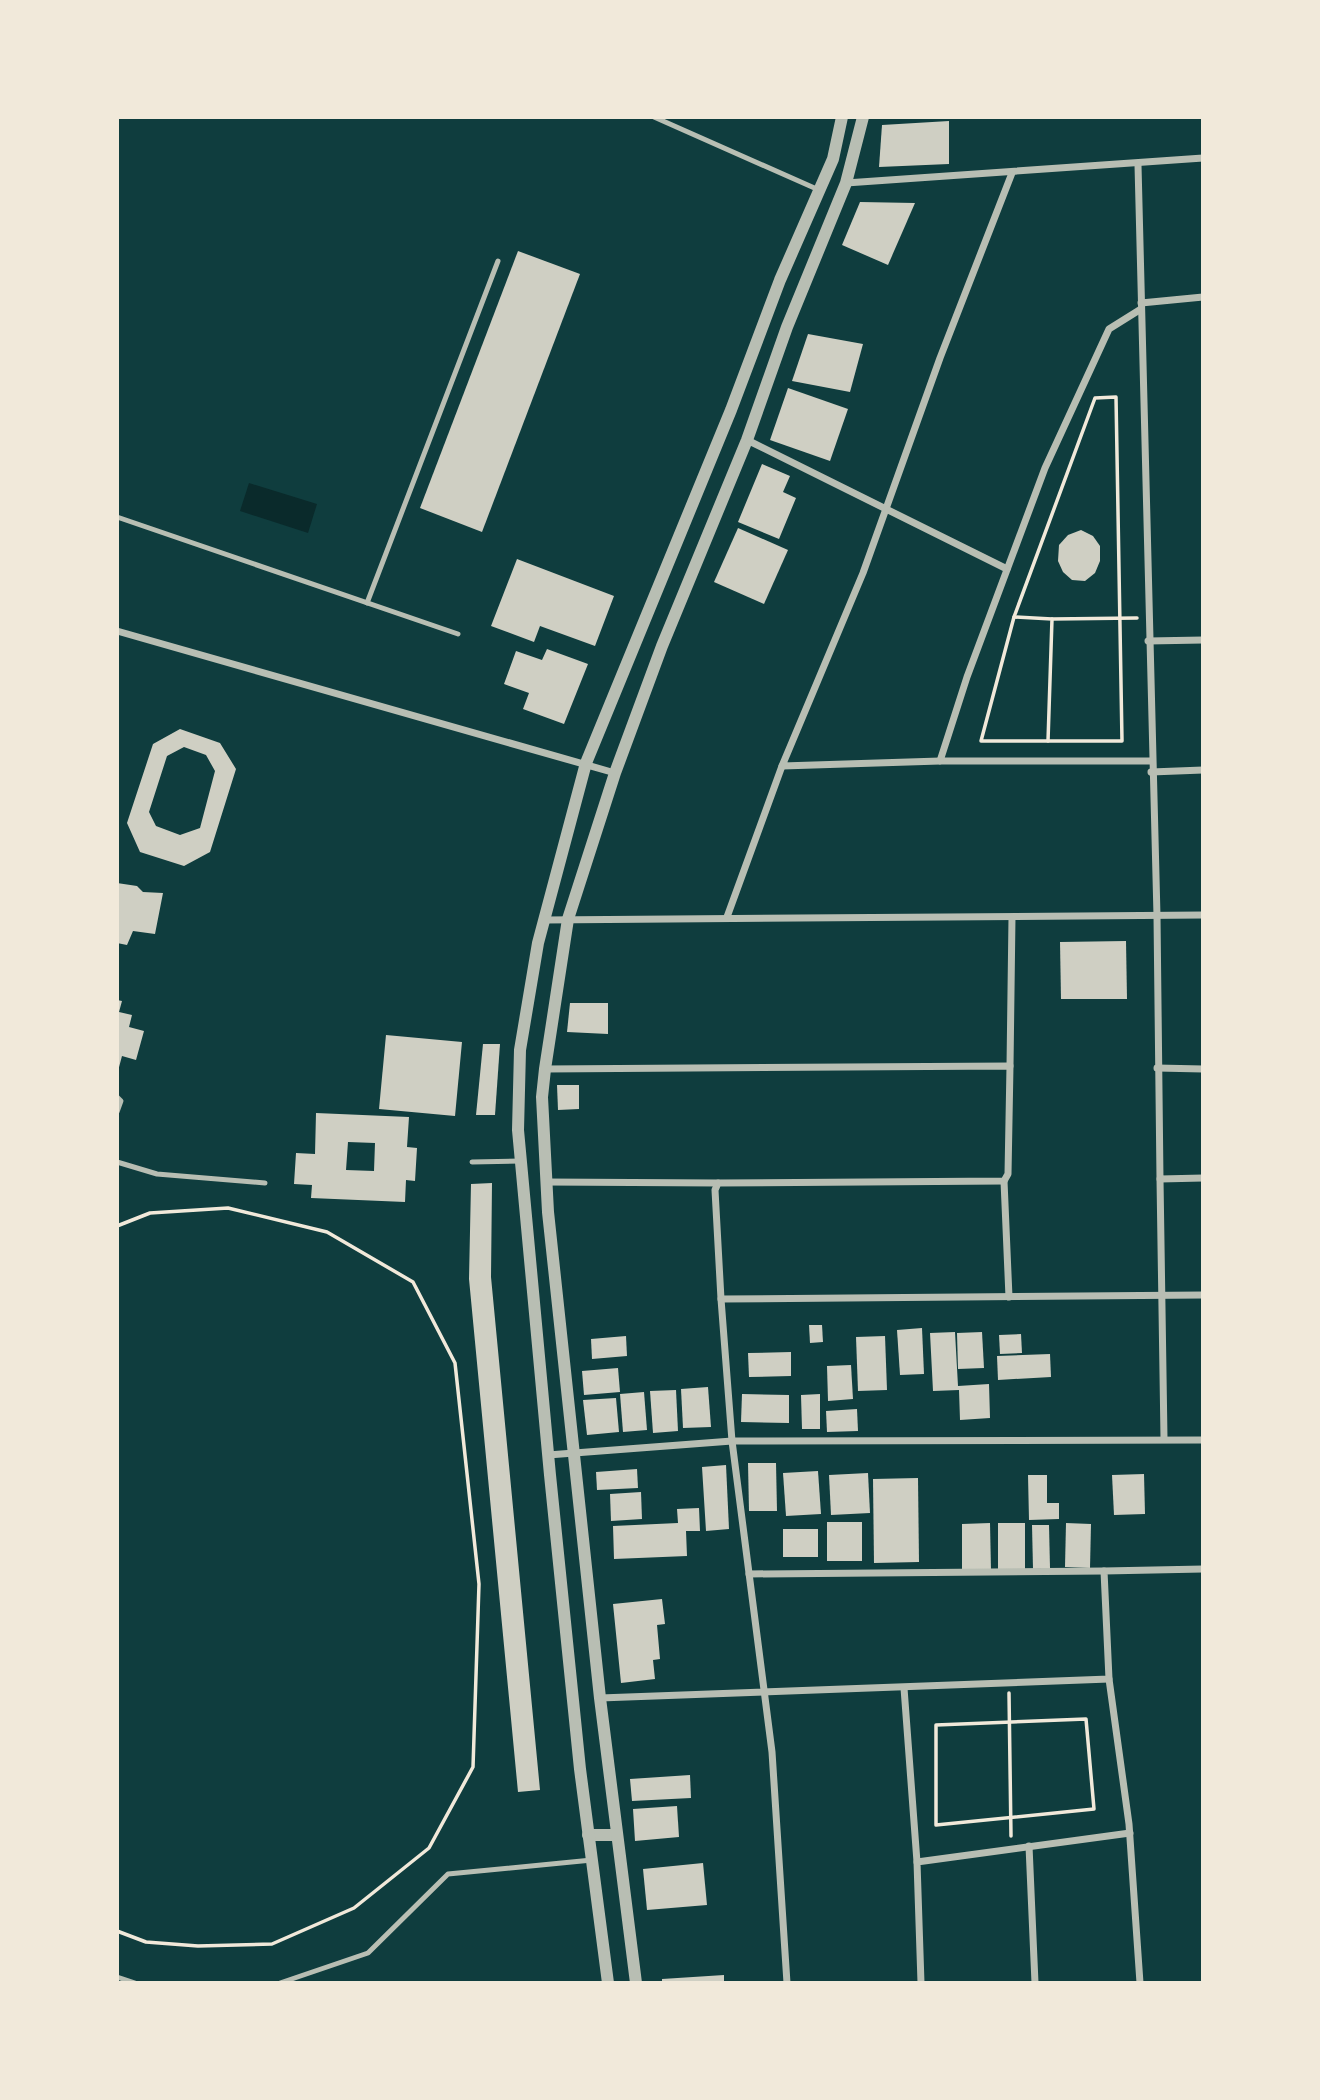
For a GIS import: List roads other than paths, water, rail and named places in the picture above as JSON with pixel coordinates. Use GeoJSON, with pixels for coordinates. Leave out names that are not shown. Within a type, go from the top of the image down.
{"type":"FeatureCollection","features":[{"type":"Feature","properties":{"kind":"street"},"geometry":{"type":"LineString","coordinates":[[608,1983],[588,1835],[548,1455],[518,1130],[520,1050],[544,920],[586,763],[660,590],[833,159],[842,117]]}},
{"type":"Feature","properties":{"kind":"street"},"geometry":{"type":"LineString","coordinates":[[636,1983],[572,1453],[546,1181],[542,1097],[544,1069],[568,919],[615,773],[662,646],[747,440],[787,327],[846,183],[863,117]]}},
{"type":"Feature","properties":{"kind":"street"},"geometry":{"type":"LineString","coordinates":[[846,183],[1138,165],[1203,158]]}},
{"type":"Feature","properties":{"kind":"street"},"geometry":{"type":"LineString","coordinates":[[1138,165],[1151,772],[1157,916],[1164,1438]]}},
{"type":"Feature","properties":{"kind":"street"},"geometry":{"type":"LineString","coordinates":[[727,917],[782,766],[863,573],[940,358],[1012,173]]}},
{"type":"Feature","properties":{"kind":"street"},"geometry":{"type":"LineString","coordinates":[[810,211],[832,218]]}},
{"type":"Feature","properties":{"kind":"street"},"geometry":{"type":"LineString","coordinates":[[940,761],[1045,468],[1109,328],[1141,306],[1203,297]]}},
{"type":"Feature","properties":{"kind":"street"},"geometry":{"type":"LineString","coordinates":[[747,440],[1007,569]]}},
{"type":"Feature","properties":{"kind":"street"},"geometry":{"type":"LineString","coordinates":[[117,631],[615,773]]}},
{"type":"Feature","properties":{"kind":"street"},"geometry":{"type":"LineString","coordinates":[[1148,641],[1203,640]]}},
{"type":"Feature","properties":{"kind":"street"},"geometry":{"type":"LineString","coordinates":[[782,766],[940,761],[1151,761]]}},
{"type":"Feature","properties":{"kind":"street"},"geometry":{"type":"LineString","coordinates":[[1151,772],[1203,770]]}},
{"type":"Feature","properties":{"kind":"street"},"geometry":{"type":"LineString","coordinates":[[544,920],[1203,915]]}},
{"type":"Feature","properties":{"kind":"street"},"geometry":{"type":"LineString","coordinates":[[1009,1297],[1004,1181],[1008,1174],[1012,917]]}},
{"type":"Feature","properties":{"kind":"street"},"geometry":{"type":"LineString","coordinates":[[544,1069],[1010,1066]]}},
{"type":"Feature","properties":{"kind":"street"},"geometry":{"type":"LineString","coordinates":[[1157,1068],[1203,1069]]}},
{"type":"Feature","properties":{"kind":"street"},"geometry":{"type":"LineString","coordinates":[[1160,1179],[1203,1178]]}},
{"type":"Feature","properties":{"kind":"street"},"geometry":{"type":"LineString","coordinates":[[546,1181],[1004,1181]]}},
{"type":"Feature","properties":{"kind":"street"},"geometry":{"type":"LineString","coordinates":[[718,1183],[715,1190],[720,1299],[732,1441],[772,1752],[787,1983]]}},
{"type":"Feature","properties":{"kind":"street"},"geometry":{"type":"LineString","coordinates":[[720,1299],[1203,1295]]}},
{"type":"Feature","properties":{"kind":"street"},"geometry":{"type":"LineString","coordinates":[[548,1455],[732,1441],[1203,1440]]}},
{"type":"Feature","properties":{"kind":"street"},"geometry":{"type":"LineString","coordinates":[[749,1574],[1203,1569]]}},
{"type":"Feature","properties":{"kind":"street"},"geometry":{"type":"LineString","coordinates":[[1104,1571],[1109,1679],[1130,1833],[1140,1983]]}},
{"type":"Feature","properties":{"kind":"street"},"geometry":{"type":"LineString","coordinates":[[600,1698],[1109,1679]]}},
{"type":"Feature","properties":{"kind":"street"},"geometry":{"type":"LineString","coordinates":[[904,1688],[917,1863],[921,1983]]}},
{"type":"Feature","properties":{"kind":"street"},"geometry":{"type":"LineString","coordinates":[[917,1863],[1130,1833]]}},
{"type":"Feature","properties":{"kind":"street"},"geometry":{"type":"LineString","coordinates":[[588,1835],[617,1835]]}},
{"type":"Feature","properties":{"kind":"street"},"geometry":{"type":"LineString","coordinates":[[1029,1846],[1035,1983]]}},
{"type":"Feature","properties":{"kind":"lane"},"geometry":{"type":"LineString","coordinates":[[653,117],[819,190]]}},
{"type":"Feature","properties":{"kind":"lane"},"geometry":{"type":"LineString","coordinates":[[367,603],[498,261]]}},
{"type":"Feature","properties":{"kind":"lane"},"geometry":{"type":"LineString","coordinates":[[117,517],[458,634]]}},
{"type":"Feature","properties":{"kind":"lane"},"geometry":{"type":"LineString","coordinates":[[117,1097],[121,1101],[117,1112]]}},
{"type":"Feature","properties":{"kind":"lane"},"geometry":{"type":"LineString","coordinates":[[472,1161],[521,1161]]}},
{"type":"Feature","properties":{"kind":"lane"},"geometry":{"type":"LineString","coordinates":[[117,1162],[157,1174],[265,1183]]}},
{"type":"Feature","properties":{"kind":"lane"},"geometry":{"type":"LineString","coordinates":[[280,1983],[368,1953],[449,1874],[592,1860]]}},
{"type":"Feature","properties":{"kind":"lane"},"geometry":{"type":"LineString","coordinates":[[117,1977],[135,1983]]}},
{"type":"Feature","properties":{"kind":"water"},"geometry":{"type":"Polygon","coordinates":[[[249,483],[317,504],[308,533],[240,511],[249,483]]]}}]}
